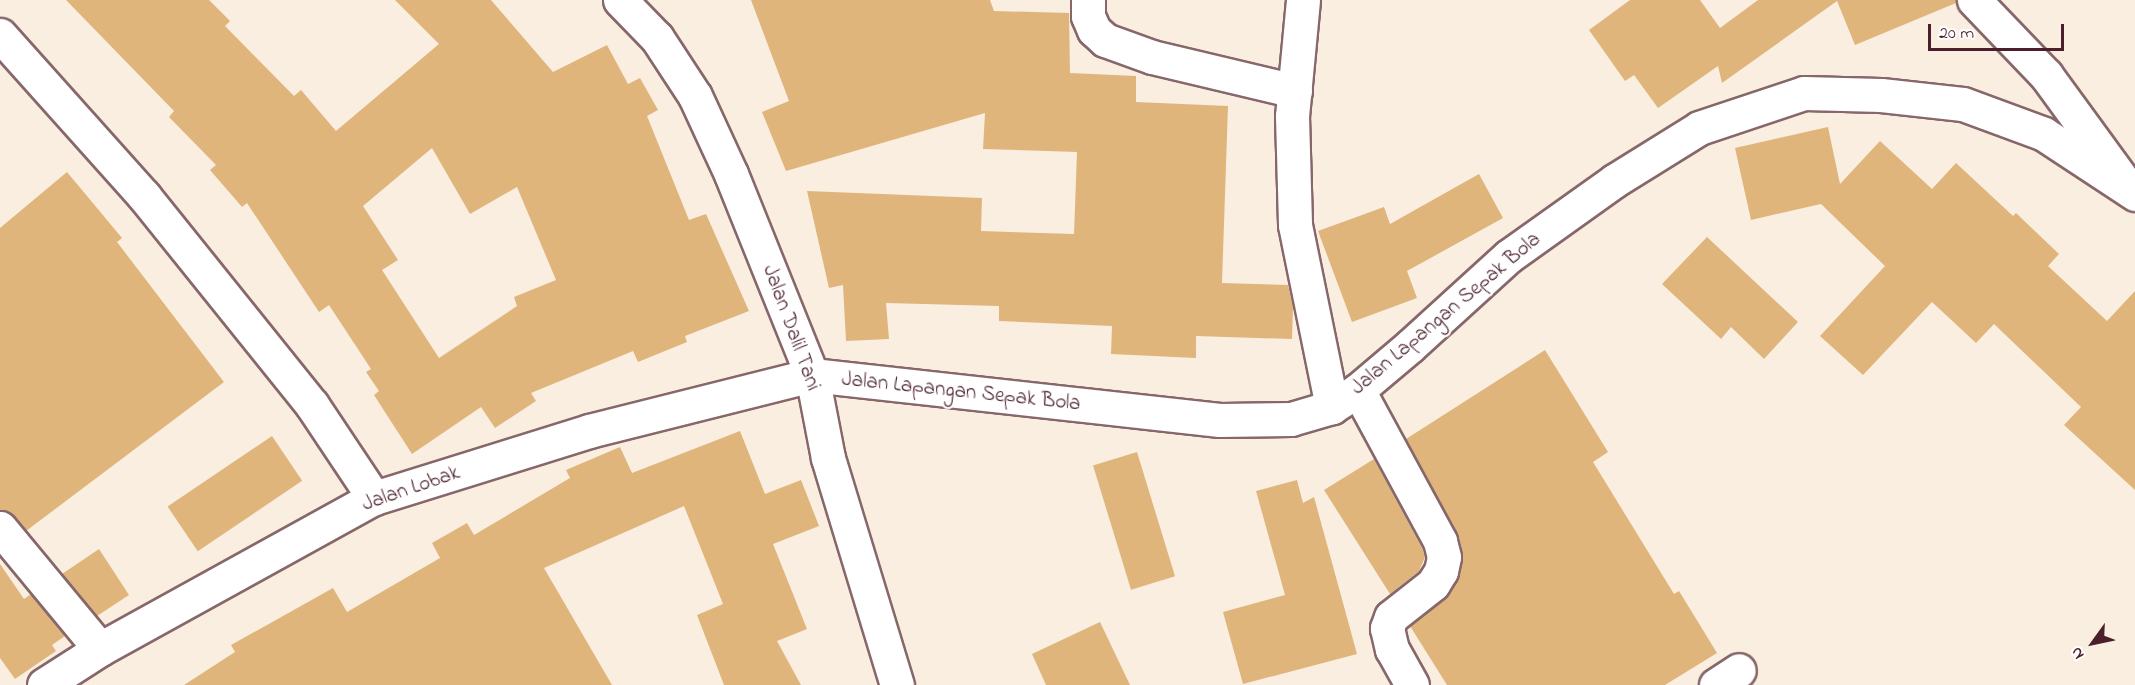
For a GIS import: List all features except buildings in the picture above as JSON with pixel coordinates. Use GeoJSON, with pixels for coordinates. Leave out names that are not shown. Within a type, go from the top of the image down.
{"type":"FeatureCollection","features":[{"type":"Feature","properties":{"kind":"street","name":"Jalan Dalil Tani"},"geometry":{"type":"LineString","coordinates":[[621,0],[657,38],[694,96],[731,174],[812,375],[828,458],[897,685]]}},
{"type":"Feature","properties":{"kind":"street"},"geometry":{"type":"LineString","coordinates":[[1088,0],[1088,16],[1094,30],[1105,40],[1152,57],[1295,91]]}},
{"type":"Feature","properties":{"kind":"street"},"geometry":{"type":"LineString","coordinates":[[1303,0],[1292,116],[1295,225],[1345,399],[1440,541],[1444,557],[1441,571],[1433,584],[1391,617],[1388,628],[1392,649],[1413,685]]}},
{"type":"Feature","properties":{"kind":"street"},"geometry":{"type":"LineString","coordinates":[[1974,0],[2046,75],[2132,191]]}},
{"type":"Feature","properties":{"kind":"street"},"geometry":{"type":"LineString","coordinates":[[0,34],[159,214],[312,405],[374,498]]}},
{"type":"Feature","properties":{"kind":"street","name":"Jalan Lapangan Sepak Bola"},"geometry":{"type":"LineString","coordinates":[[812,375],[1220,420],[1291,419],[1345,399],[1509,256],[1614,181],[1700,128],[1804,93],[1881,95],[1963,104],[2044,134],[2132,191]]}},
{"type":"Feature","properties":{"kind":"street","name":"Jalan Lobak"},"geometry":{"type":"LineString","coordinates":[[45,685],[100,649],[374,498],[589,431],[812,375]]}},
{"type":"Feature","properties":{"kind":"street"},"geometry":{"type":"LineString","coordinates":[[0,528],[100,649]]}}]}
